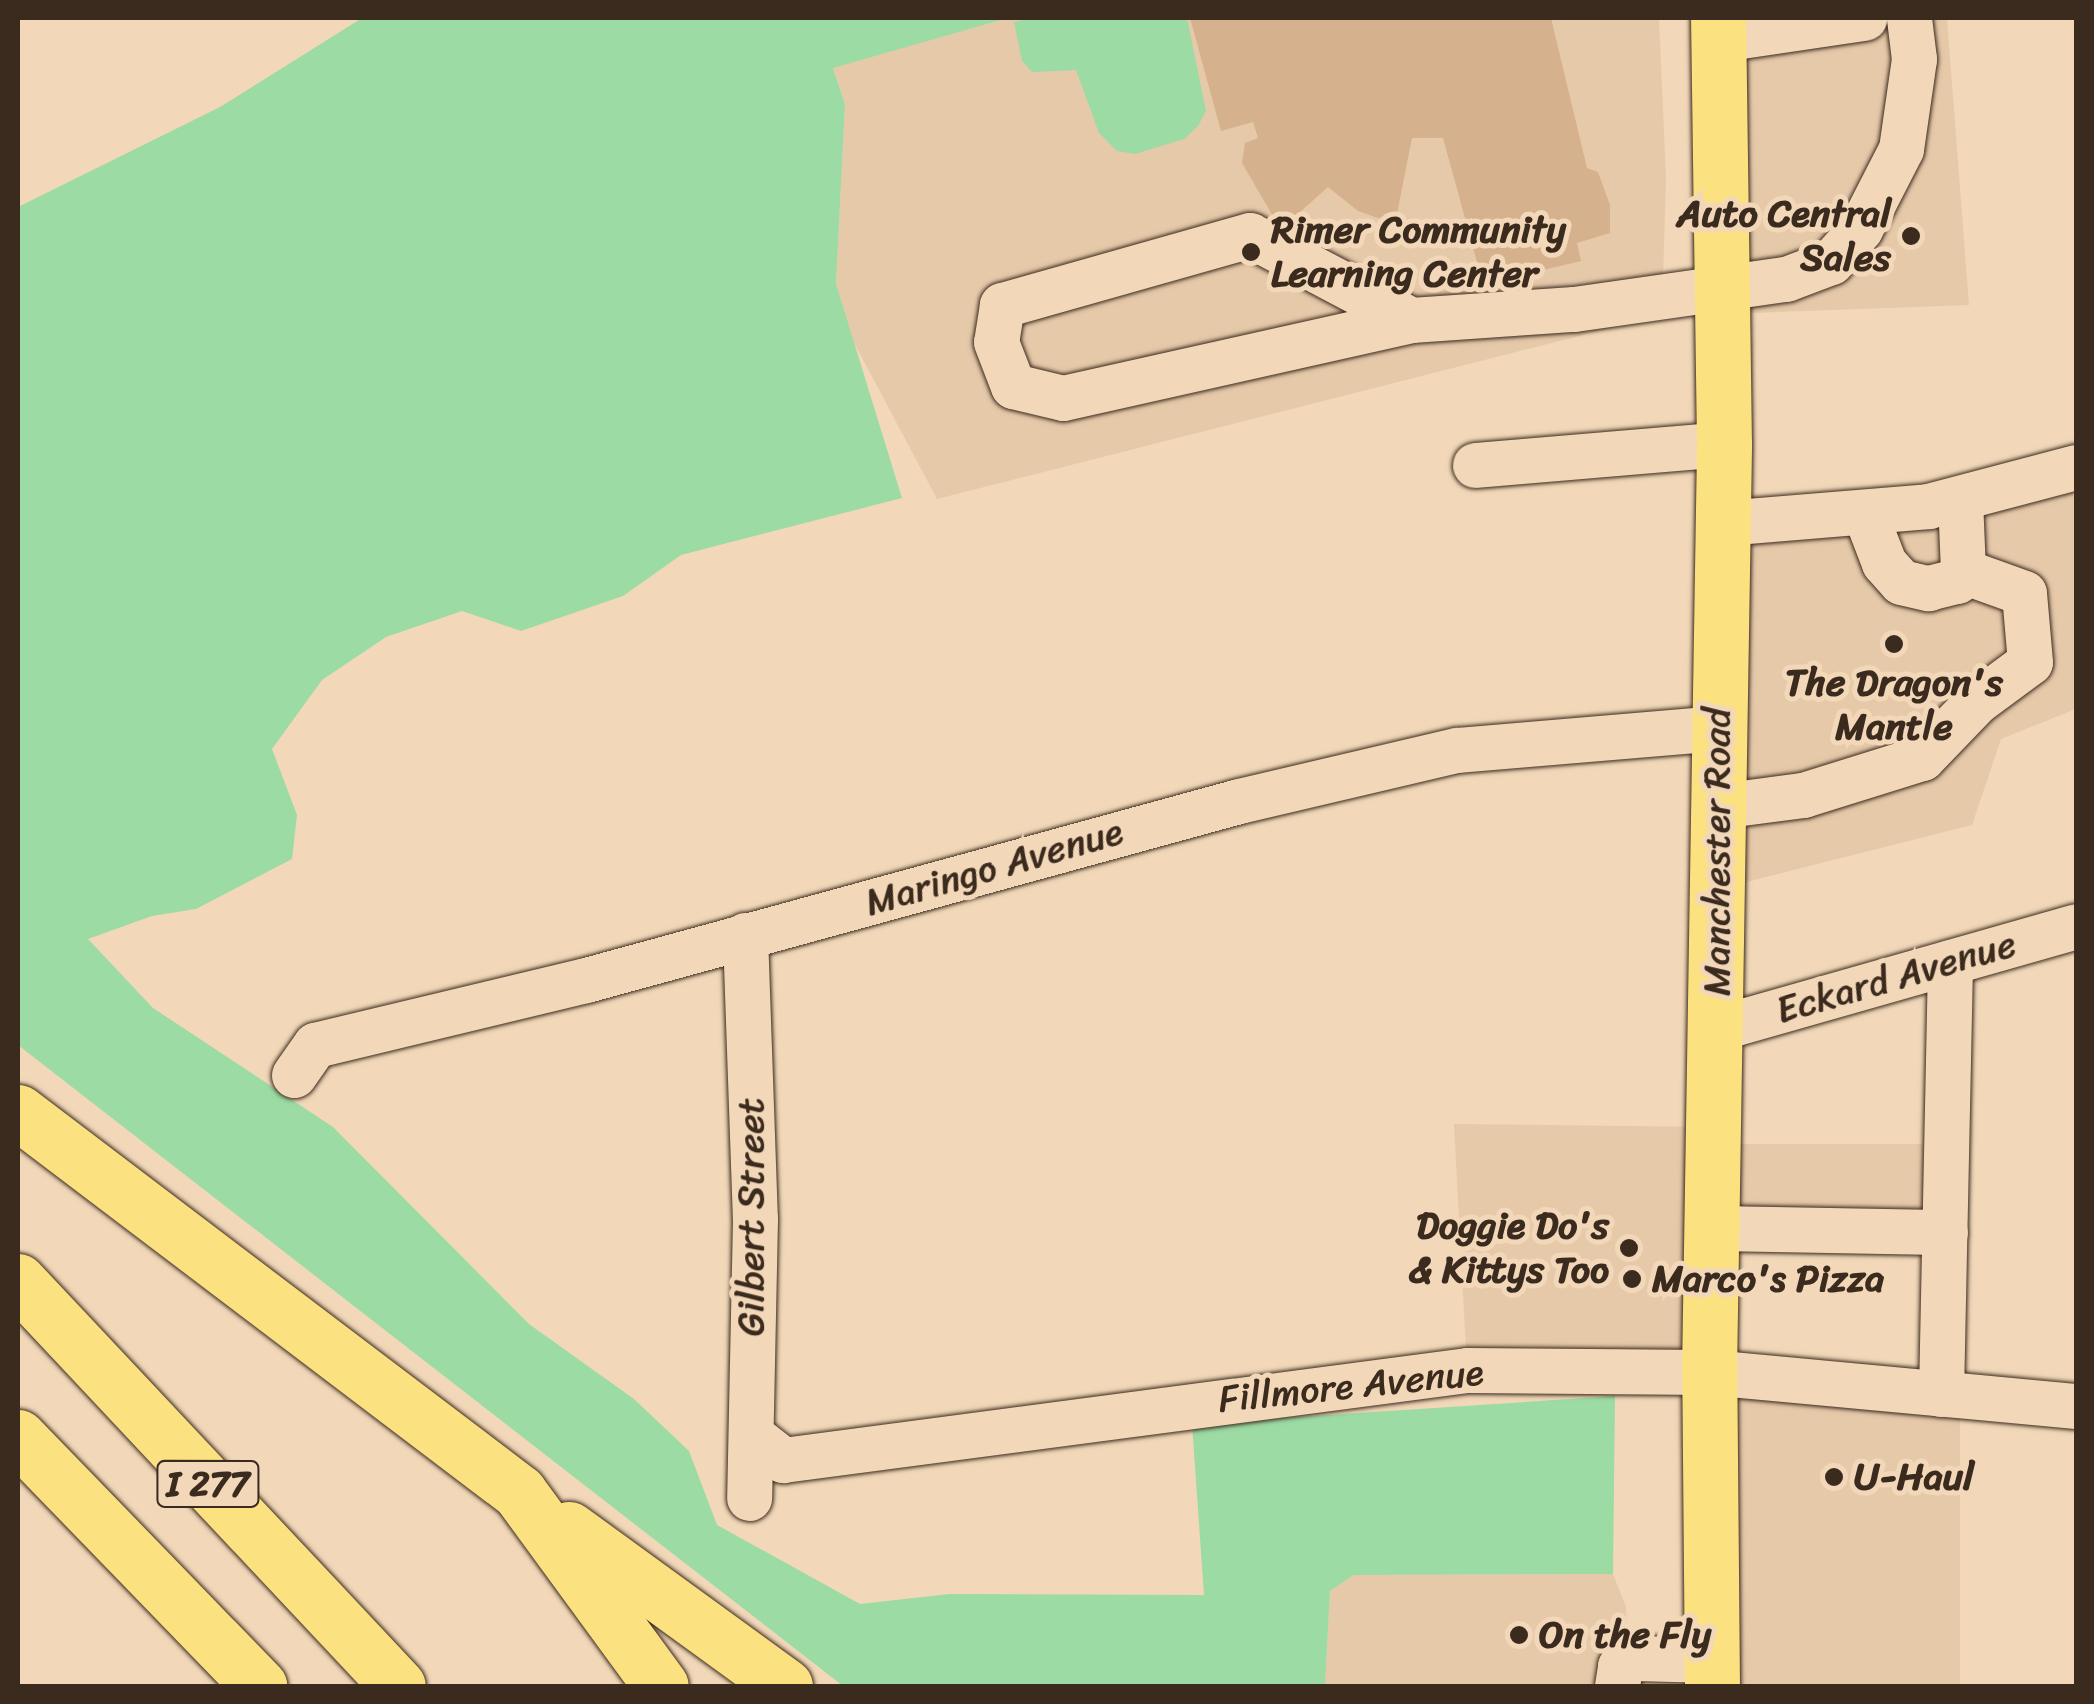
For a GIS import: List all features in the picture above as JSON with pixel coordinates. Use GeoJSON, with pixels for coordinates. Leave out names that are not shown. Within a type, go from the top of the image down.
{"type":"FeatureCollection","features":[{"type":"Feature","properties":{"kind":"main road","name":"Manchester Road"},"geometry":{"type":"LineString","coordinates":[[1712,1673],[1709,1372],[1724,444],[1720,28]]}},
{"type":"Feature","properties":{"kind":"main road"},"geometry":{"type":"LineString","coordinates":[[18,1112],[519,1492],[785,1686]]}},
{"type":"Feature","properties":{"kind":"main road","name":"I 277"},"geometry":{"type":"LineString","coordinates":[[18,1281],[398,1686]]}},
{"type":"Feature","properties":{"kind":"main road","name":"I 277"},"geometry":{"type":"LineString","coordinates":[[18,1437],[259,1686]]}},
{"type":"Feature","properties":{"kind":"main road"},"geometry":{"type":"LineString","coordinates":[[519,1492],[661,1686]]}},
{"type":"Feature","properties":{"kind":"street"},"geometry":{"type":"LineString","coordinates":[[1720,28],[1864,18]]}},
{"type":"Feature","properties":{"kind":"street"},"geometry":{"type":"LineString","coordinates":[[1411,320],[1250,235],[1002,305],[996,342],[1013,386],[1063,398],[1411,320],[1574,309],[1724,284],[1786,279],[1831,262],[1860,228],[1900,149],[1914,59],[1909,18]]}},
{"type":"Feature","properties":{"kind":"street"},"geometry":{"type":"LineString","coordinates":[[1475,465],[1724,444]]}},
{"type":"Feature","properties":{"kind":"street"},"geometry":{"type":"LineString","coordinates":[[1723,523],[1866,516],[1960,499],[2076,467]]}},
{"type":"Feature","properties":{"kind":"street"},"geometry":{"type":"LineString","coordinates":[[1866,516],[1884,563],[1901,582],[1928,588],[1957,582],[1964,571],[1960,499]]}},
{"type":"Feature","properties":{"kind":"street"},"geometry":{"type":"LineString","coordinates":[[1719,806],[1803,795],[1922,758],[1976,702],[2030,662],[2024,593],[1964,571]]}},
{"type":"Feature","properties":{"kind":"street","name":"Maringo Avenue"},"geometry":{"type":"LineString","coordinates":[[294,1075],[316,1045],[745,935],[1136,827],[1456,750],[1717,728]]}},
{"type":"Feature","properties":{"kind":"street","name":"Eckard Avenue"},"geometry":{"type":"LineString","coordinates":[[1715,1029],[2076,926]]}},
{"type":"Feature","properties":{"kind":"street","name":"Gilbert Street"},"geometry":{"type":"LineString","coordinates":[[745,935],[755,1438],[750,1498]]}},
{"type":"Feature","properties":{"kind":"street"},"geometry":{"type":"LineString","coordinates":[[1941,1394],[1950,962]]}},
{"type":"Feature","properties":{"kind":"street"},"geometry":{"type":"LineString","coordinates":[[1712,1228],[1945,1232]]}},
{"type":"Feature","properties":{"kind":"street","name":"Fillmore Avenue"},"geometry":{"type":"LineString","coordinates":[[755,1438],[783,1460],[1423,1372],[1709,1372],[2076,1406]]}},
{"type":"Feature","properties":{"kind":"street"},"geometry":{"type":"LineString","coordinates":[[1617,1686],[1620,1666],[1636,1658],[1712,1673]]}},
{"type":"Feature","properties":{"kind":"shaded area","name":"Rimer Community Learning Center"},"geometry":{"type":"Polygon","coordinates":[[[1008,18],[1659,18],[1666,177],[1662,315],[937,499],[852,339],[836,284],[845,104],[833,67],[1008,18]]]}},
{"type":"Feature","properties":{"kind":"shaded area"},"geometry":{"type":"Polygon","coordinates":[[[1718,18],[1947,18],[1969,305],[1724,314],[1718,18]]]}},
{"type":"Feature","properties":{"kind":"shaded area"},"geometry":{"type":"Polygon","coordinates":[[[2065,470],[2076,505],[2076,709],[2001,739],[1972,825],[1719,889],[1723,523],[2065,470]]]}},
{"type":"Feature","properties":{"kind":"shaded area"},"geometry":{"type":"Polygon","coordinates":[[[1454,1124],[1714,1127],[1714,1144],[1946,1144],[1945,1232],[1712,1229],[1709,1371],[1960,1395],[1960,1686],[1712,1686],[1709,1372],[1467,1370],[1454,1124]]]}},
{"type":"Feature","properties":{"kind":"shaded area"},"geometry":{"type":"Polygon","coordinates":[[[1613,1574],[1626,1607],[1629,1686],[1325,1686],[1330,1591],[1354,1575],[1613,1574]]]}},
{"type":"Feature","properties":{"kind":"green space"},"geometry":{"type":"Polygon","coordinates":[[[362,18],[1008,18],[833,68],[845,104],[836,284],[902,498],[681,555],[623,596],[521,631],[462,611],[386,637],[322,680],[272,749],[297,815],[292,859],[196,909],[152,916],[88,939],[153,1008],[333,1127],[529,1324],[634,1399],[689,1451],[717,1525],[860,1604],[949,1594],[1204,1595],[1192,1424],[1615,1396],[1613,1574],[1354,1575],[1330,1591],[1325,1686],[843,1686],[18,1045],[18,207],[220,107],[362,18]]]}},
{"type":"Feature","properties":{"kind":"green space"},"geometry":{"type":"Polygon","coordinates":[[[1031,18],[1187,18],[1206,111],[1198,126],[1184,139],[1135,154],[1117,151],[1099,133],[1076,70],[1032,72],[1022,61],[1014,22],[1031,18]]]}},
{"type":"Feature","properties":{"kind":"building"},"geometry":{"type":"Polygon","coordinates":[[[1190,18],[1551,18],[1587,168],[1598,172],[1610,205],[1610,233],[1577,243],[1581,261],[1483,284],[1443,138],[1412,138],[1395,224],[1358,211],[1328,187],[1290,221],[1274,218],[1242,163],[1245,143],[1258,138],[1253,122],[1221,131],[1190,18]]]}},
{"type":"Feature","properties":{"kind":"place","name":"Auto Central Sales"},"geometry":{"type":"Point","coordinates":[1911,236]}},
{"type":"Feature","properties":{"kind":"place","name":"Rimer Community Learning Center"},"geometry":{"type":"Point","coordinates":[1251,252]}},
{"type":"Feature","properties":{"kind":"place","name":"The Dragon's Mantle"},"geometry":{"type":"Point","coordinates":[1894,644]}},
{"type":"Feature","properties":{"kind":"place","name":"Doggie Do's & Kittys Too"},"geometry":{"type":"Point","coordinates":[1629,1248]}},
{"type":"Feature","properties":{"kind":"place","name":"Marco's Pizza"},"geometry":{"type":"Point","coordinates":[1632,1279]}},
{"type":"Feature","properties":{"kind":"place","name":"U-Haul"},"geometry":{"type":"Point","coordinates":[1834,1477]}},
{"type":"Feature","properties":{"kind":"place","name":"On the Fly"},"geometry":{"type":"Point","coordinates":[1519,1635]}}]}
